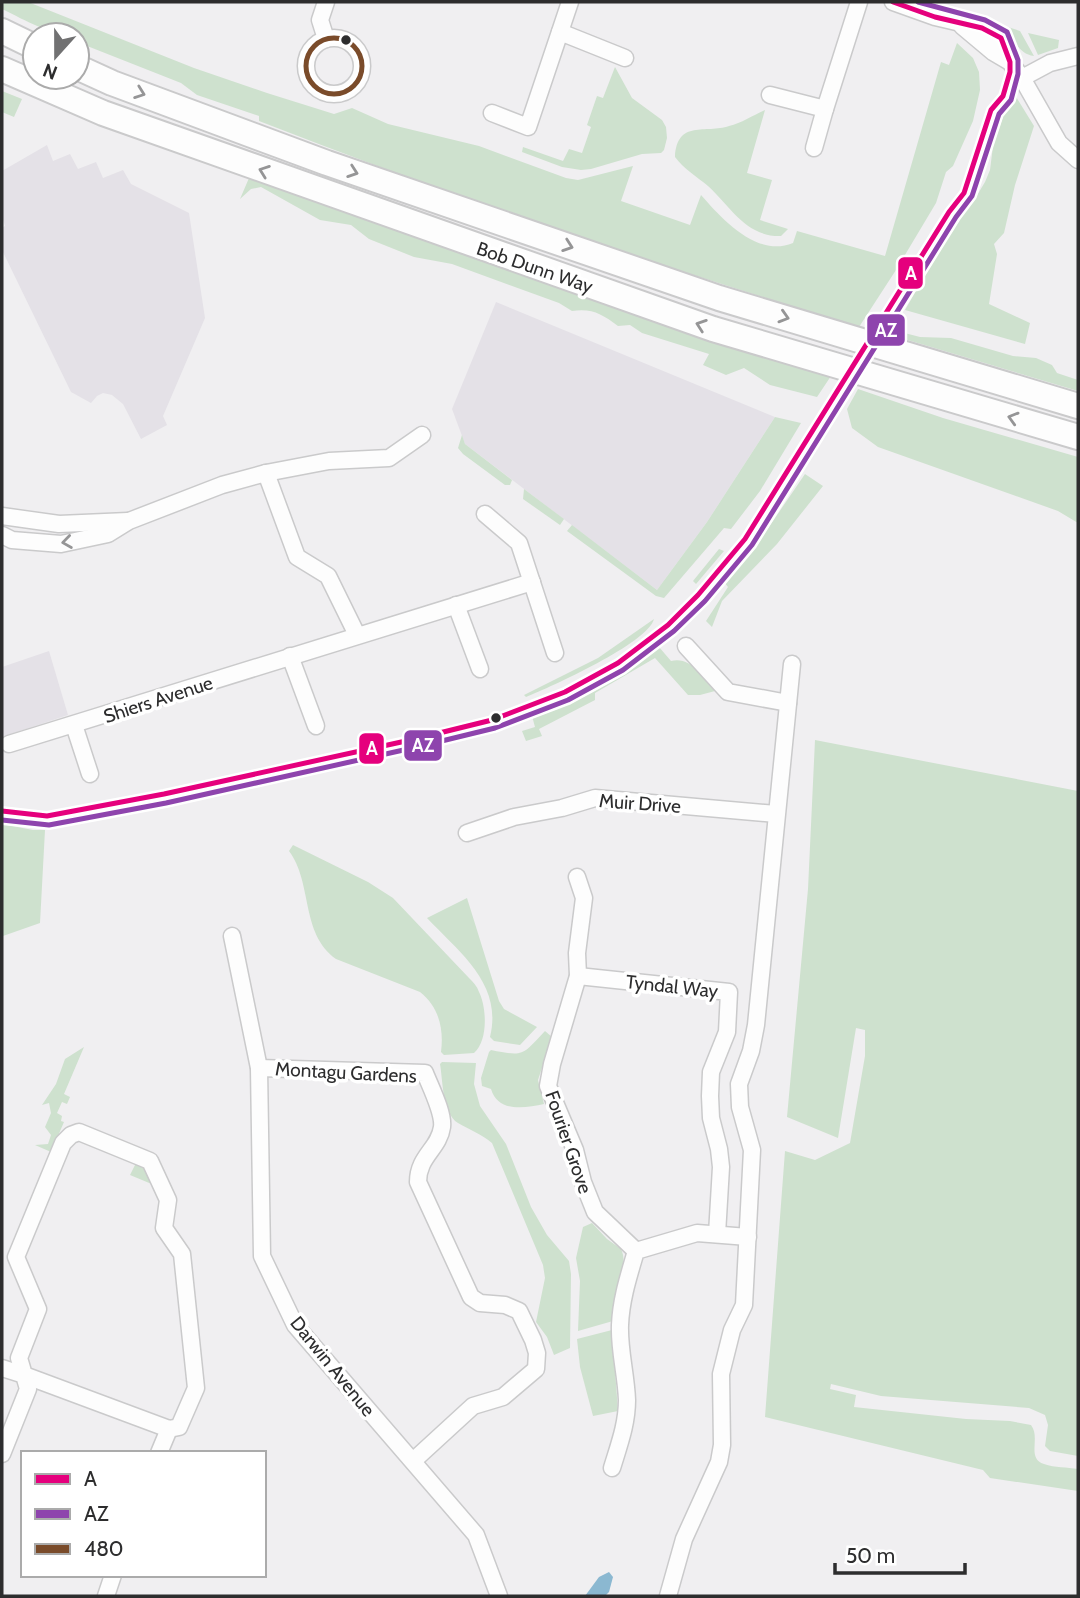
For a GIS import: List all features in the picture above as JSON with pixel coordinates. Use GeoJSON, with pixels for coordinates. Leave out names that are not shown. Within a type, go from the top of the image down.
{"type":"FeatureCollection","features":[{"type":"Feature","properties":{"kind":"main road"},"geometry":{"type":"LineString","coordinates":[[2,32],[21,41]]}},
{"type":"Feature","properties":{"kind":"main road","name":"Bob Dunn Way"},"geometry":{"type":"LineString","coordinates":[[2,69],[116,117],[713,330],[1078,437]]}},
{"type":"Feature","properties":{"kind":"main road","name":"Bob Dunn Way"},"geometry":{"type":"LineString","coordinates":[[91,73],[327,163],[719,298],[1078,406]]}},
{"type":"Feature","properties":{"kind":"street"},"geometry":{"type":"LineString","coordinates":[[326,2],[320,20],[326,39]]}},
{"type":"Feature","properties":{"kind":"street"},"geometry":{"type":"LineString","coordinates":[[492,113],[528,127],[570,2]]}},
{"type":"Feature","properties":{"kind":"street"},"geometry":{"type":"LineString","coordinates":[[814,148],[859,2]]}},
{"type":"Feature","properties":{"kind":"street"},"geometry":{"type":"LineString","coordinates":[[894,2],[996,34],[1001,38],[1010,62],[1059,143],[1078,160]]}},
{"type":"Feature","properties":{"kind":"street"},"geometry":{"type":"LineString","coordinates":[[560,32],[625,58]]}},
{"type":"Feature","properties":{"kind":"street"},"geometry":{"type":"LineString","coordinates":[[1022,78],[1050,63],[1078,56]]}},
{"type":"Feature","properties":{"kind":"street"},"geometry":{"type":"LineString","coordinates":[[770,95],[825,109]]}},
{"type":"Feature","properties":{"kind":"street"},"geometry":{"type":"LineString","coordinates":[[2,535],[12,540],[61,544],[108,534],[129,521],[187,496],[266,473],[329,461],[389,458],[422,435]]}},
{"type":"Feature","properties":{"kind":"street"},"geometry":{"type":"LineString","coordinates":[[266,473],[297,557],[328,576],[357,635]]}},
{"type":"Feature","properties":{"kind":"street"},"geometry":{"type":"LineString","coordinates":[[485,514],[519,542],[555,653]]}},
{"type":"Feature","properties":{"kind":"street"},"geometry":{"type":"LineString","coordinates":[[2,516],[59,524],[129,521]]}},
{"type":"Feature","properties":{"kind":"street","name":"Shiers Avenue"},"geometry":{"type":"LineString","coordinates":[[9,744],[532,582]]}},
{"type":"Feature","properties":{"kind":"street"},"geometry":{"type":"LineString","coordinates":[[456,605],[480,669]]}},
{"type":"Feature","properties":{"kind":"street"},"geometry":{"type":"LineString","coordinates":[[686,646],[727,692],[788,703]]}},
{"type":"Feature","properties":{"kind":"street"},"geometry":{"type":"LineString","coordinates":[[290,656],[316,726]]}},
{"type":"Feature","properties":{"kind":"street"},"geometry":{"type":"LineString","coordinates":[[668,1596],[684,1539],[719,1462],[722,1445],[721,1374],[732,1330],[744,1305],[752,1150],[740,1107],[739,1084],[757,1025],[792,664]]}},
{"type":"Feature","properties":{"kind":"street"},"geometry":{"type":"LineString","coordinates":[[74,725],[90,774]]}},
{"type":"Feature","properties":{"kind":"street","name":"Muir Drive"},"geometry":{"type":"LineString","coordinates":[[467,833],[514,817],[562,808],[595,798],[776,814]]}},
{"type":"Feature","properties":{"kind":"street","name":"Fourier Grove"},"geometry":{"type":"LineString","coordinates":[[577,877],[584,898],[577,953],[578,976],[548,1086],[575,1150],[583,1182],[595,1212],[636,1251]]}},
{"type":"Feature","properties":{"kind":"street","name":"Darwin Avenue"},"geometry":{"type":"LineString","coordinates":[[232,936],[259,1068],[262,1256],[295,1325],[476,1535],[499,1596]]}},
{"type":"Feature","properties":{"kind":"street","name":"Tyndal Way"},"geometry":{"type":"LineString","coordinates":[[578,976],[729,992],[727,1032],[711,1072],[711,1118],[721,1167],[717,1234]]}},
{"type":"Feature","properties":{"kind":"street","name":"Montagu Gardens"},"geometry":{"type":"LineString","coordinates":[[259,1068],[425,1073],[442,1119],[442,1128],[438,1139],[422,1162],[418,1171],[418,1182],[471,1297],[480,1303],[505,1305],[519,1311],[533,1340],[538,1363],[532,1374],[503,1397],[473,1406],[413,1461]]}},
{"type":"Feature","properties":{"kind":"street"},"geometry":{"type":"LineString","coordinates":[[2,1368],[24,1375],[169,1429],[179,1427],[196,1388],[182,1254],[164,1228],[167,1200],[157,1173],[147,1158],[79,1132],[63,1143],[16,1257],[38,1309],[19,1358],[24,1375],[28,1389],[2,1454]]}},
{"type":"Feature","properties":{"kind":"street"},"geometry":{"type":"LineString","coordinates":[[612,1468],[625,1427],[627,1401],[620,1323],[623,1298],[636,1251],[688,1235],[748,1237]]}},
{"type":"Feature","properties":{"kind":"street"},"geometry":{"type":"LineString","coordinates":[[160,1451],[169,1429]]}},
{"type":"Feature","properties":{"kind":"street"},"geometry":{"type":"LineString","coordinates":[[106,1596],[113,1577]]}},
{"type":"Feature","properties":{"kind":"shaded area"},"geometry":{"type":"Polygon","coordinates":[[[47,145],[53,161],[70,154],[78,169],[96,162],[103,178],[123,170],[131,184],[189,213],[205,318],[163,416],[167,425],[141,439],[123,404],[112,395],[103,393],[91,403],[71,392],[2,250],[2,228],[5,226],[2,216],[2,171],[47,145]]]}},
{"type":"Feature","properties":{"kind":"shaded area"},"geometry":{"type":"Polygon","coordinates":[[[496,302],[775,417],[707,522],[657,590],[465,444],[452,409],[496,302]]]}},
{"type":"Feature","properties":{"kind":"shaded area"},"geometry":{"type":"Polygon","coordinates":[[[49,651],[68,715],[2,737],[2,667],[49,651]]]}},
{"type":"Feature","properties":{"kind":"green space"},"geometry":{"type":"Polygon","coordinates":[[[2,2],[28,2],[76,21],[27,21],[2,9],[2,2]]]}},
{"type":"Feature","properties":{"kind":"green space"},"geometry":{"type":"Polygon","coordinates":[[[91,27],[194,68],[267,93],[334,114],[352,108],[388,124],[479,146],[566,178],[578,180],[633,166],[621,201],[690,225],[701,195],[741,234],[766,245],[793,243],[797,231],[885,256],[941,62],[949,65],[957,43],[973,58],[979,72],[980,90],[973,121],[953,166],[946,172],[936,203],[859,327],[557,230],[407,177],[259,121],[259,116],[197,95],[181,83],[91,48],[91,27]]]}},
{"type":"Feature","properties":{"kind":"green space"},"geometry":{"type":"Polygon","coordinates":[[[1008,27],[1020,31],[1034,56],[1018,46],[1004,30],[1008,27]]]}},
{"type":"Feature","properties":{"kind":"green space"},"geometry":{"type":"Polygon","coordinates":[[[1028,33],[1059,40],[1058,48],[1038,55],[1028,33]]]}},
{"type":"Feature","properties":{"kind":"green space"},"geometry":{"type":"Polygon","coordinates":[[[615,67],[632,98],[662,120],[666,127],[667,138],[661,153],[642,154],[581,170],[562,167],[522,152],[523,147],[563,161],[569,149],[582,153],[591,127],[587,125],[597,96],[603,98],[615,67]]]}},
{"type":"Feature","properties":{"kind":"green space"},"geometry":{"type":"Polygon","coordinates":[[[2,91],[22,99],[14,117],[2,112],[2,91]]]}},
{"type":"Feature","properties":{"kind":"green space"},"geometry":{"type":"Polygon","coordinates":[[[1011,93],[1015,95],[1034,126],[1015,185],[1004,233],[994,244],[997,254],[989,304],[1030,323],[1025,344],[905,310],[958,218],[973,202],[985,182],[990,170],[993,146],[1011,93]]]}},
{"type":"Feature","properties":{"kind":"green space"},"geometry":{"type":"Polygon","coordinates":[[[765,110],[747,173],[772,180],[760,220],[788,229],[781,236],[758,232],[749,226],[675,157],[681,137],[687,133],[734,125],[765,110]]]}},
{"type":"Feature","properties":{"kind":"green space"},"geometry":{"type":"Polygon","coordinates":[[[249,178],[831,376],[817,397],[770,385],[744,368],[726,375],[703,365],[709,354],[642,333],[630,325],[618,326],[596,313],[572,311],[559,303],[452,264],[414,257],[369,239],[351,225],[320,220],[261,187],[251,189],[240,199],[249,178]]]}},
{"type":"Feature","properties":{"kind":"green space"},"geometry":{"type":"Polygon","coordinates":[[[893,330],[920,337],[951,338],[1013,356],[1036,358],[1052,365],[1057,373],[1078,380],[1078,391],[891,335],[893,330]]]}},
{"type":"Feature","properties":{"kind":"green space"},"geometry":{"type":"Polygon","coordinates":[[[858,389],[943,418],[1078,457],[1078,523],[1058,511],[878,447],[852,428],[847,409],[858,389]]]}},
{"type":"Feature","properties":{"kind":"green space"},"geometry":{"type":"Polygon","coordinates":[[[775,417],[801,423],[760,491],[731,529],[724,528],[664,598],[656,596],[567,531],[572,525],[657,590],[707,522],[775,417]]]}},
{"type":"Feature","properties":{"kind":"green space"},"geometry":{"type":"Polygon","coordinates":[[[462,435],[465,444],[512,480],[510,485],[505,485],[463,454],[458,448],[462,435]]]}},
{"type":"Feature","properties":{"kind":"green space"},"geometry":{"type":"Polygon","coordinates":[[[805,474],[823,486],[777,544],[722,601],[712,627],[706,621],[728,587],[724,582],[760,540],[805,474]]]}},
{"type":"Feature","properties":{"kind":"green space"},"geometry":{"type":"Polygon","coordinates":[[[524,489],[564,519],[560,525],[523,499],[524,489]]]}},
{"type":"Feature","properties":{"kind":"green space"},"geometry":{"type":"Polygon","coordinates":[[[719,549],[724,551],[696,584],[693,581],[719,549]]]}},
{"type":"Feature","properties":{"kind":"green space"},"geometry":{"type":"Polygon","coordinates":[[[654,619],[648,629],[617,652],[556,684],[526,697],[524,695],[598,658],[654,619]]]}},
{"type":"Feature","properties":{"kind":"green space"},"geometry":{"type":"Polygon","coordinates":[[[659,647],[671,661],[678,660],[690,665],[715,691],[688,695],[655,658],[595,693],[595,700],[539,729],[542,736],[526,741],[522,731],[535,727],[532,716],[595,689],[659,647]]]}},
{"type":"Feature","properties":{"kind":"green space"},"geometry":{"type":"Polygon","coordinates":[[[815,740],[1078,791],[1078,1456],[1050,1451],[1045,1446],[1048,1425],[1045,1415],[1029,1408],[881,1396],[831,1384],[830,1389],[856,1395],[854,1407],[1031,1425],[1035,1436],[1036,1457],[1048,1465],[1078,1469],[1078,1491],[990,1478],[983,1470],[765,1417],[785,1151],[815,1160],[850,1143],[865,1056],[865,1030],[856,1028],[838,1138],[787,1117],[808,889],[815,740]]]}},
{"type":"Feature","properties":{"kind":"green space"},"geometry":{"type":"Polygon","coordinates":[[[2,824],[45,830],[40,923],[3,936],[2,824]]]}},
{"type":"Feature","properties":{"kind":"green space"},"geometry":{"type":"Polygon","coordinates":[[[293,845],[368,882],[393,898],[473,983],[482,999],[485,1015],[482,1041],[474,1053],[444,1055],[441,1052],[439,1019],[432,1004],[420,992],[336,959],[325,948],[317,936],[301,878],[289,851],[293,845]]]}},
{"type":"Feature","properties":{"kind":"green space"},"geometry":{"type":"Polygon","coordinates":[[[467,898],[499,1001],[504,1009],[537,1027],[520,1045],[494,1041],[490,1037],[492,1018],[484,985],[465,957],[427,918],[467,898]]]}},
{"type":"Feature","properties":{"kind":"green space"},"geometry":{"type":"Polygon","coordinates":[[[545,1031],[552,1037],[538,1080],[544,1104],[513,1107],[500,1102],[491,1089],[482,1086],[481,1078],[489,1052],[522,1052],[545,1031]]]}},
{"type":"Feature","properties":{"kind":"green space"},"geometry":{"type":"Polygon","coordinates":[[[84,1047],[64,1094],[70,1097],[67,1104],[62,1102],[57,1113],[62,1116],[61,1121],[64,1122],[51,1152],[35,1145],[48,1144],[51,1135],[45,1127],[51,1113],[49,1103],[42,1105],[56,1084],[65,1059],[84,1047]]]}},
{"type":"Feature","properties":{"kind":"green space"},"geometry":{"type":"Polygon","coordinates":[[[442,1062],[476,1063],[474,1084],[480,1106],[506,1144],[531,1207],[547,1235],[569,1261],[570,1348],[554,1355],[547,1337],[536,1322],[545,1278],[543,1265],[492,1143],[458,1123],[449,1112],[443,1088],[442,1062]]]}},
{"type":"Feature","properties":{"kind":"green space"},"geometry":{"type":"Polygon","coordinates":[[[136,1163],[144,1166],[154,1185],[130,1175],[136,1163]]]}},
{"type":"Feature","properties":{"kind":"green space"},"geometry":{"type":"Polygon","coordinates":[[[592,1223],[621,1249],[624,1265],[613,1321],[578,1331],[580,1281],[576,1258],[583,1227],[592,1223]]]}},
{"type":"Feature","properties":{"kind":"green space"},"geometry":{"type":"Polygon","coordinates":[[[612,1330],[618,1411],[593,1416],[580,1367],[577,1339],[612,1330]]]}},
{"type":"Feature","properties":{"kind":"water"},"geometry":{"type":"Polygon","coordinates":[[[609,1572],[613,1577],[609,1592],[605,1596],[585,1596],[599,1577],[609,1572]]]}},
{"type":"Feature","properties":{"kind":"transit line","name":"A"},"geometry":{"type":"LineString","coordinates":[[2,811],[47,816],[164,794],[492,720],[565,692],[618,663],[668,625],[698,595],[745,539],[949,212],[964,193],[991,110],[1003,96],[1010,62],[1001,38],[982,28],[935,17],[893,2]]}},
{"type":"Feature","properties":{"kind":"transit line","name":"AZ"},"geometry":{"type":"LineString","coordinates":[[2,820],[49,825],[166,803],[495,728],[568,700],[623,670],[674,631],[705,601],[752,545],[956,217],[972,196],[999,114],[1011,100],[1018,74],[1018,60],[1007,32],[985,20],[918,2]]}},
{"type":"Feature","properties":{"kind":"transit line","name":"480"},"geometry":{"type":"LineString","coordinates":[[328,38],[340,38],[350,42],[358,50],[362,66],[358,82],[350,90],[340,94],[328,94],[318,90],[310,82],[306,72],[306,60],[310,50],[318,42],[328,38]]}}]}
